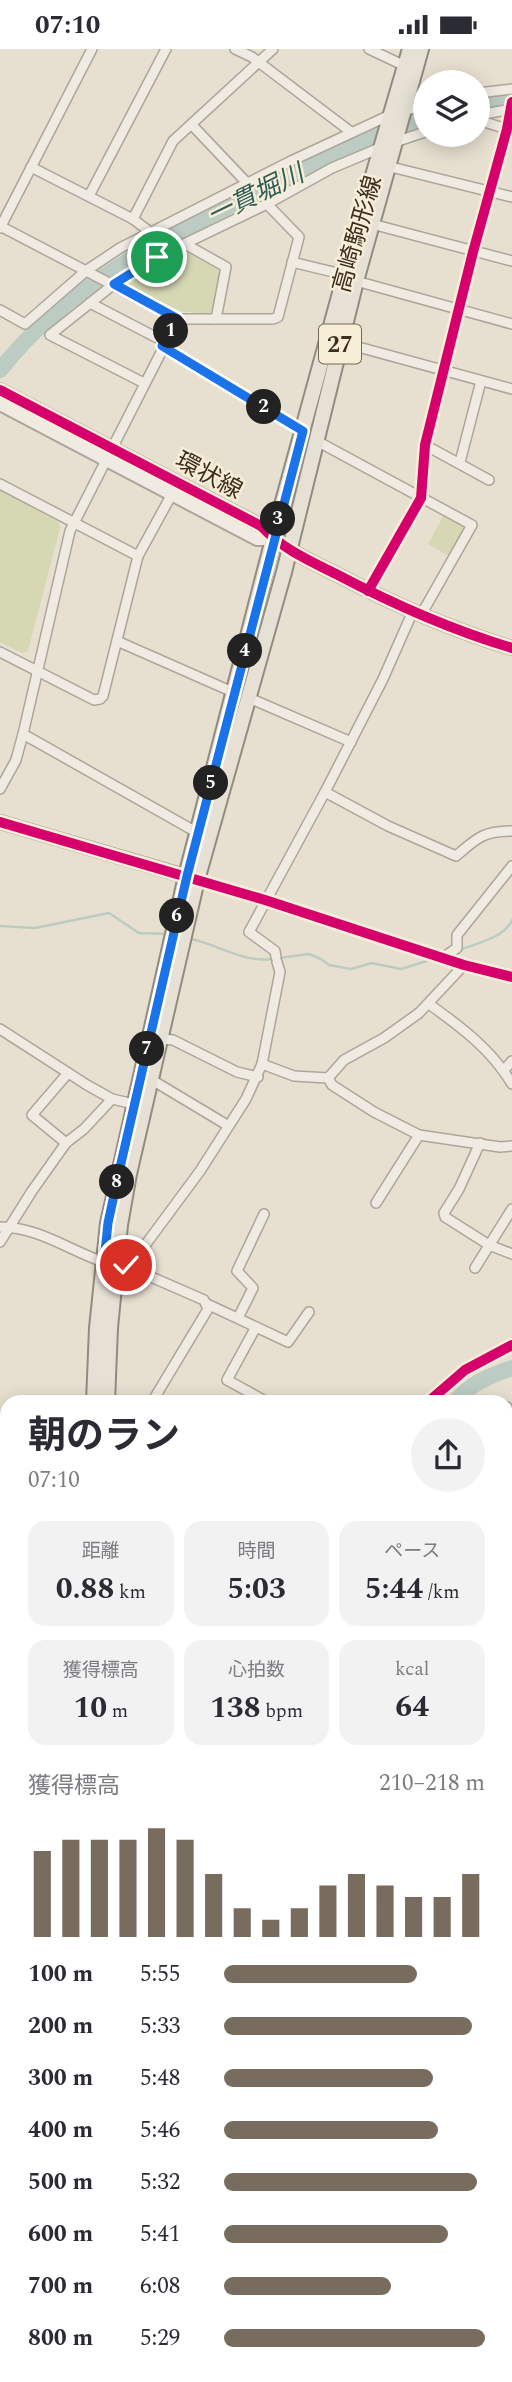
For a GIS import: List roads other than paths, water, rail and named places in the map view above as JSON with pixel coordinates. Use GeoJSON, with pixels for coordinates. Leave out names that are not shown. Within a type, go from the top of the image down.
{"type":"FeatureCollection","features":[{"type":"Feature","properties":{"kind":"main road","name":"高崎駒形線"},"geometry":{"type":"LineString","coordinates":[[94,1395],[97,1328],[116,1265],[108,1223],[134,1104],[192,878],[249,698],[289,549],[309,435],[365,222],[389,143],[410,49]]}},
{"type":"Feature","properties":{"kind":"main road","name":"高崎駒形線"},"geometry":{"type":"LineString","coordinates":[[396,114],[421,49]]}},
{"type":"Feature","properties":{"kind":"main road","name":"高崎駒形線"},"geometry":{"type":"LineString","coordinates":[[365,222],[387,166],[389,143]]}},
{"type":"Feature","properties":{"kind":"main road","name":"高崎駒形線"},"geometry":{"type":"LineString","coordinates":[[107,1395],[116,1265],[129,1174],[162,1039],[198,833],[273,539],[340,342],[351,278]]}},
{"type":"Feature","properties":{"kind":"street"},"geometry":{"type":"LineString","coordinates":[[92,49],[0,227],[178,319],[273,319],[278,317],[299,237],[267,204]]}},
{"type":"Feature","properties":{"kind":"street"},"geometry":{"type":"LineString","coordinates":[[89,196],[166,49]]}},
{"type":"Feature","properties":{"kind":"street"},"geometry":{"type":"LineString","coordinates":[[235,49],[258,62],[351,132]]}},
{"type":"Feature","properties":{"kind":"street"},"geometry":{"type":"LineString","coordinates":[[133,219],[173,141],[273,49]]}},
{"type":"Feature","properties":{"kind":"street"},"geometry":{"type":"LineString","coordinates":[[369,49],[405,67]]}},
{"type":"Feature","properties":{"kind":"street"},"geometry":{"type":"LineString","coordinates":[[490,92],[512,89]]}},
{"type":"Feature","properties":{"kind":"street"},"geometry":{"type":"LineString","coordinates":[[368,591],[421,498],[425,445],[473,252],[510,130],[512,102]]}},
{"type":"Feature","properties":{"kind":"street"},"geometry":{"type":"LineString","coordinates":[[0,310],[25,324],[87,271],[150,232],[351,132],[413,109]]}},
{"type":"Feature","properties":{"kind":"street"},"geometry":{"type":"LineString","coordinates":[[490,113],[512,109]]}},
{"type":"Feature","properties":{"kind":"street"},"geometry":{"type":"LineString","coordinates":[[490,124],[510,130]]}},
{"type":"Feature","properties":{"kind":"street"},"geometry":{"type":"LineString","coordinates":[[192,125],[247,183]]}},
{"type":"Feature","properties":{"kind":"street"},"geometry":{"type":"LineString","coordinates":[[144,383],[50,335],[114,284],[157,257],[332,169],[389,143],[413,136]]}},
{"type":"Feature","properties":{"kind":"street"},"geometry":{"type":"LineString","coordinates":[[387,166],[512,197]]}},
{"type":"Feature","properties":{"kind":"street"},"geometry":{"type":"LineString","coordinates":[[31,167],[133,219],[150,232]]}},
{"type":"Feature","properties":{"kind":"street"},"geometry":{"type":"LineString","coordinates":[[365,222],[512,261]]}},
{"type":"Feature","properties":{"kind":"street"},"geometry":{"type":"LineString","coordinates":[[185,244],[226,267],[216,319]]}},
{"type":"Feature","properties":{"kind":"street"},"geometry":{"type":"LineString","coordinates":[[292,263],[512,324]]}},
{"type":"Feature","properties":{"kind":"street"},"geometry":{"type":"LineString","coordinates":[[90,303],[164,344],[309,435],[472,525],[417,613],[249,932],[275,951],[279,972],[258,1077],[192,1182],[116,1265]]}},
{"type":"Feature","properties":{"kind":"street"},"geometry":{"type":"LineString","coordinates":[[0,789],[16,760],[74,523],[178,319]]}},
{"type":"Feature","properties":{"kind":"street"},"geometry":{"type":"LineString","coordinates":[[340,342],[512,389]]}},
{"type":"Feature","properties":{"kind":"street"},"geometry":{"type":"LineString","coordinates":[[460,462],[481,381]]}},
{"type":"Feature","properties":{"kind":"street","name":"環状線"},"geometry":{"type":"LineString","coordinates":[[0,390],[172,494],[257,539],[273,539]]}},
{"type":"Feature","properties":{"kind":"street","name":"環状線"},"geometry":{"type":"LineString","coordinates":[[0,404],[261,526],[273,539],[289,549],[368,591],[417,613],[511,645]]}},
{"type":"Feature","properties":{"kind":"street"},"geometry":{"type":"LineString","coordinates":[[425,445],[489,480]]}},
{"type":"Feature","properties":{"kind":"street"},"geometry":{"type":"LineString","coordinates":[[0,484],[138,556]]}},
{"type":"Feature","properties":{"kind":"street"},"geometry":{"type":"LineString","coordinates":[[0,652],[94,700],[100,699],[138,556],[172,494]]}},
{"type":"Feature","properties":{"kind":"street"},"geometry":{"type":"LineString","coordinates":[[117,641],[234,693]]}},
{"type":"Feature","properties":{"kind":"street"},"geometry":{"type":"LineString","coordinates":[[249,698],[351,742]]}},
{"type":"Feature","properties":{"kind":"street"},"geometry":{"type":"LineString","coordinates":[[23,734],[198,833]]}},
{"type":"Feature","properties":{"kind":"street"},"geometry":{"type":"LineString","coordinates":[[325,792],[388,826],[456,856],[477,838],[490,832],[512,831]]}},
{"type":"Feature","properties":{"kind":"street"},"geometry":{"type":"LineString","coordinates":[[0,823],[192,878],[464,965],[512,977]]}},
{"type":"Feature","properties":{"kind":"street"},"geometry":{"type":"LineString","coordinates":[[444,957],[457,948],[457,935],[512,866]]}},
{"type":"Feature","properties":{"kind":"street"},"geometry":{"type":"LineString","coordinates":[[328,1078],[344,1059],[384,1038],[429,1005],[464,965]]}},
{"type":"Feature","properties":{"kind":"street"},"geometry":{"type":"LineString","coordinates":[[429,1005],[470,1034],[504,1070],[512,1084]]}},
{"type":"Feature","properties":{"kind":"street"},"geometry":{"type":"LineString","coordinates":[[0,1029],[112,1099],[134,1104]]}},
{"type":"Feature","properties":{"kind":"street"},"geometry":{"type":"LineString","coordinates":[[162,1039],[173,1040],[237,1072],[258,1077]]}},
{"type":"Feature","properties":{"kind":"street"},"geometry":{"type":"LineString","coordinates":[[504,1070],[512,1061]]}},
{"type":"Feature","properties":{"kind":"street"},"geometry":{"type":"LineString","coordinates":[[262,1064],[294,1076],[328,1078]]}},
{"type":"Feature","properties":{"kind":"street"},"geometry":{"type":"LineString","coordinates":[[66,1143],[32,1115],[68,1073]]}},
{"type":"Feature","properties":{"kind":"street"},"geometry":{"type":"LineString","coordinates":[[328,1078],[332,1085],[374,1112],[419,1135],[500,1147],[512,1146]]}},
{"type":"Feature","properties":{"kind":"street"},"geometry":{"type":"LineString","coordinates":[[152,1080],[228,1125]]}},
{"type":"Feature","properties":{"kind":"street"},"geometry":{"type":"LineString","coordinates":[[0,1242],[66,1143],[84,1129],[112,1099]]}},
{"type":"Feature","properties":{"kind":"street"},"geometry":{"type":"LineString","coordinates":[[376,1203],[419,1135]]}},
{"type":"Feature","properties":{"kind":"street"},"geometry":{"type":"LineString","coordinates":[[480,1143],[459,1189],[444,1213],[445,1217],[489,1245],[512,1254]]}},
{"type":"Feature","properties":{"kind":"street"},"geometry":{"type":"LineString","coordinates":[[475,1268],[512,1209]]}},
{"type":"Feature","properties":{"kind":"street"},"geometry":{"type":"LineString","coordinates":[[238,1318],[253,1288],[237,1271],[264,1214]]}},
{"type":"Feature","properties":{"kind":"street"},"geometry":{"type":"LineString","coordinates":[[0,1227],[34,1231],[89,1258],[116,1265],[204,1300],[207,1304],[288,1342],[309,1312]]}},
{"type":"Feature","properties":{"kind":"street"},"geometry":{"type":"LineString","coordinates":[[156,1395],[207,1312],[207,1304]]}},
{"type":"Feature","properties":{"kind":"street"},"geometry":{"type":"LineString","coordinates":[[254,1395],[227,1380],[256,1327]]}},
{"type":"Feature","properties":{"kind":"waterway","name":"一貫堀川"},"geometry":{"type":"LineString","coordinates":[[490,103],[512,98]]}},
{"type":"Feature","properties":{"kind":"waterway","name":"一貫堀川"},"geometry":{"type":"LineString","coordinates":[[0,370],[29,337],[61,308],[131,259],[206,218],[353,145],[413,121]]}},
{"type":"Feature","properties":{"kind":"waterway"},"geometry":{"type":"LineString","coordinates":[[0,926],[35,928],[109,913],[139,933],[168,934]]}},
{"type":"Feature","properties":{"kind":"waterway"},"geometry":{"type":"LineString","coordinates":[[462,949],[497,935],[512,920]]}},
{"type":"Feature","properties":{"kind":"waterway"},"geometry":{"type":"LineString","coordinates":[[188,938],[240,956],[272,959]]}},
{"type":"Feature","properties":{"kind":"waterway"},"geometry":{"type":"LineString","coordinates":[[279,958],[309,954],[329,965],[351,969],[372,963],[401,969],[430,960]]}},
{"type":"Feature","properties":{"kind":"waterway"},"geometry":{"type":"LineString","coordinates":[[462,1395],[488,1377],[512,1368]]}}]}
